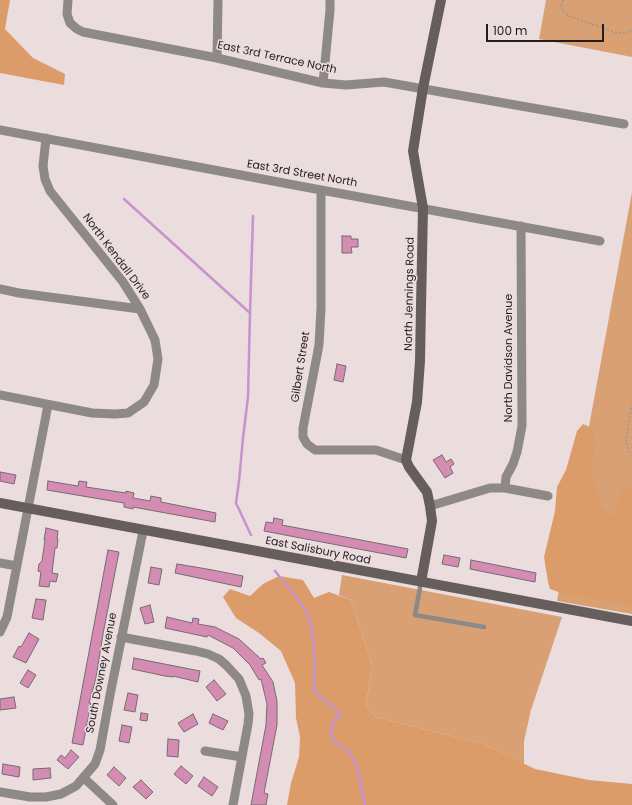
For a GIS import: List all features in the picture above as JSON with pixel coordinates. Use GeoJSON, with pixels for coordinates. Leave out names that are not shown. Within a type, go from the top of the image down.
{"type":"FeatureCollection","features":[{"type":"Feature","properties":{"kind":"street","name":"East 3rd Terrace North"},"geometry":{"type":"LineString","coordinates":[[68,0],[67,14],[70,23],[77,30],[83,32],[217,58],[323,83],[346,85],[384,82],[624,124]]}},
{"type":"Feature","properties":{"kind":"street"},"geometry":{"type":"LineString","coordinates":[[217,58],[218,0]]}},
{"type":"Feature","properties":{"kind":"street"},"geometry":{"type":"LineString","coordinates":[[323,83],[330,0]]}},
{"type":"Feature","properties":{"kind":"street","name":"North Jennings Road"},"geometry":{"type":"LineString","coordinates":[[406,460],[416,402],[420,361],[423,208],[413,151],[423,88],[441,0]]}},
{"type":"Feature","properties":{"kind":"street","name":"East 3rd Street North"},"geometry":{"type":"LineString","coordinates":[[0,130],[600,241]]}},
{"type":"Feature","properties":{"kind":"street","name":"North Kendall Drive"},"geometry":{"type":"LineString","coordinates":[[0,395],[92,413],[115,414],[128,413],[144,402],[154,385],[158,358],[155,340],[140,309],[123,282],[50,191],[45,179],[43,166],[46,138]]}},
{"type":"Feature","properties":{"kind":"street","name":"Gilbert Street"},"geometry":{"type":"LineString","coordinates":[[320,190],[321,308],[319,345],[303,428],[303,437],[307,444],[315,450],[376,450],[406,460]]}},
{"type":"Feature","properties":{"kind":"street","name":"North Davidson Avenue"},"geometry":{"type":"LineString","coordinates":[[505,488],[506,477],[517,452],[522,426],[521,226]]}},
{"type":"Feature","properties":{"kind":"street"},"geometry":{"type":"LineString","coordinates":[[0,289],[19,293],[140,309]]}},
{"type":"Feature","properties":{"kind":"street"},"geometry":{"type":"LineString","coordinates":[[0,632],[7,617],[48,405]]}},
{"type":"Feature","properties":{"kind":"street"},"geometry":{"type":"LineString","coordinates":[[406,460],[409,467],[427,492],[432,522],[421,582]]}},
{"type":"Feature","properties":{"kind":"street"},"geometry":{"type":"LineString","coordinates":[[430,506],[490,488],[505,488],[548,496]]}},
{"type":"Feature","properties":{"kind":"street","name":"East Salisbury Road"},"geometry":{"type":"LineString","coordinates":[[0,504],[632,621]]}},
{"type":"Feature","properties":{"kind":"street","name":"South Downey Avenue"},"geometry":{"type":"LineString","coordinates":[[0,792],[30,797],[46,797],[61,794],[76,786],[94,764],[100,750],[143,531]]}},
{"type":"Feature","properties":{"kind":"street"},"geometry":{"type":"LineString","coordinates":[[0,563],[17,566]]}},
{"type":"Feature","properties":{"kind":"street"},"geometry":{"type":"LineString","coordinates":[[121,637],[208,654],[226,665],[239,679],[246,696],[248,714],[233,805]]}},
{"type":"Feature","properties":{"kind":"street"},"geometry":{"type":"LineString","coordinates":[[205,751],[242,757]]}},
{"type":"Feature","properties":{"kind":"street"},"geometry":{"type":"LineString","coordinates":[[84,778],[113,805]]}},
{"type":"Feature","properties":{"kind":"lane"},"geometry":{"type":"LineString","coordinates":[[421,582],[415,615],[484,627]]}},
{"type":"Feature","properties":{"kind":"path"},"geometry":{"type":"LineString","coordinates":[[562,0],[561,6],[568,16],[617,32],[625,33],[632,30]]}},
{"type":"Feature","properties":{"kind":"path"},"geometry":{"type":"LineString","coordinates":[[632,404],[626,440],[629,451],[632,455]]}},
{"type":"Feature","properties":{"kind":"shaded area"},"geometry":{"type":"Polygon","coordinates":[[[0,0],[10,0],[5,29],[33,58],[65,74],[64,85],[0,73],[0,0]]]}},
{"type":"Feature","properties":{"kind":"shaded area"},"geometry":{"type":"Polygon","coordinates":[[[546,0],[632,0],[632,57],[539,39],[546,0]]]}},
{"type":"Feature","properties":{"kind":"shaded area"},"geometry":{"type":"Polygon","coordinates":[[[632,192],[632,614],[557,601],[632,192]]]}},
{"type":"Feature","properties":{"kind":"shaded area"},"geometry":{"type":"Polygon","coordinates":[[[583,424],[594,429],[595,450],[590,473],[602,506],[614,518],[620,494],[632,484],[632,606],[564,594],[550,589],[548,582],[544,557],[555,511],[557,487],[566,470],[577,431],[583,424]]]}},
{"type":"Feature","properties":{"kind":"shaded area"},"geometry":{"type":"Polygon","coordinates":[[[342,575],[562,617],[531,710],[524,741],[524,764],[483,744],[376,717],[366,706],[372,665],[351,600],[339,595],[342,575]]]}},
{"type":"Feature","properties":{"kind":"shaded area"},"geometry":{"type":"Polygon","coordinates":[[[279,576],[303,580],[314,598],[329,592],[351,600],[372,665],[366,706],[376,717],[483,744],[535,769],[589,780],[632,784],[632,805],[287,805],[291,783],[299,757],[300,737],[296,718],[295,683],[281,651],[259,633],[236,618],[223,597],[230,589],[250,596],[263,584],[279,576]]]}},
{"type":"Feature","properties":{"kind":"building"},"geometry":{"type":"Polygon","coordinates":[[[342,236],[351,236],[351,239],[358,239],[358,247],[351,247],[352,253],[342,253],[342,236]]]}},
{"type":"Feature","properties":{"kind":"building"},"geometry":{"type":"Polygon","coordinates":[[[337,364],[346,366],[343,382],[334,380],[337,364]]]}},
{"type":"Feature","properties":{"kind":"building"},"geometry":{"type":"Polygon","coordinates":[[[442,455],[446,462],[451,459],[454,464],[450,467],[453,473],[445,478],[433,460],[442,455]]]}},
{"type":"Feature","properties":{"kind":"building"},"geometry":{"type":"Polygon","coordinates":[[[0,472],[16,475],[14,484],[0,481],[0,472]]]}},
{"type":"Feature","properties":{"kind":"building"},"geometry":{"type":"Polygon","coordinates":[[[48,481],[78,486],[79,481],[87,482],[86,487],[134,493],[133,498],[150,501],[151,496],[161,498],[161,502],[216,513],[215,522],[133,507],[133,509],[124,507],[124,503],[47,490],[48,481]]]}},
{"type":"Feature","properties":{"kind":"building"},"geometry":{"type":"Polygon","coordinates":[[[274,518],[283,520],[282,525],[408,549],[406,558],[264,531],[266,522],[273,523],[274,518]]]}},
{"type":"Feature","properties":{"kind":"building"},"geometry":{"type":"Polygon","coordinates":[[[46,528],[58,531],[57,548],[55,548],[52,573],[58,574],[56,582],[50,581],[49,587],[39,586],[41,572],[38,571],[39,564],[42,561],[46,528]]]}},
{"type":"Feature","properties":{"kind":"building"},"geometry":{"type":"Polygon","coordinates":[[[108,550],[119,552],[96,678],[89,703],[91,703],[83,745],[72,743],[108,550]]]}},
{"type":"Feature","properties":{"kind":"building"},"geometry":{"type":"Polygon","coordinates":[[[444,555],[460,558],[458,567],[442,564],[444,555]]]}},
{"type":"Feature","properties":{"kind":"building"},"geometry":{"type":"Polygon","coordinates":[[[471,560],[536,573],[535,582],[470,569],[471,560]]]}},
{"type":"Feature","properties":{"kind":"building"},"geometry":{"type":"Polygon","coordinates":[[[177,564],[243,576],[241,587],[175,573],[177,564]]]}},
{"type":"Feature","properties":{"kind":"building"},"geometry":{"type":"Polygon","coordinates":[[[151,567],[162,569],[159,585],[148,583],[151,567]]]}},
{"type":"Feature","properties":{"kind":"building"},"geometry":{"type":"Polygon","coordinates":[[[36,599],[46,600],[43,620],[32,618],[36,599]]]}},
{"type":"Feature","properties":{"kind":"building"},"geometry":{"type":"Polygon","coordinates":[[[150,605],[154,622],[145,624],[140,608],[150,605]]]}},
{"type":"Feature","properties":{"kind":"building"},"geometry":{"type":"Polygon","coordinates":[[[167,617],[192,623],[193,618],[199,619],[198,624],[215,627],[239,639],[261,659],[263,658],[266,663],[262,665],[273,682],[277,701],[277,725],[264,793],[268,794],[266,805],[251,805],[266,725],[267,704],[261,679],[259,680],[250,665],[233,648],[208,635],[207,637],[165,628],[167,617]]]}},
{"type":"Feature","properties":{"kind":"building"},"geometry":{"type":"Polygon","coordinates":[[[29,633],[39,639],[26,663],[13,657],[29,633]]]}},
{"type":"Feature","properties":{"kind":"building"},"geometry":{"type":"Polygon","coordinates":[[[134,658],[200,671],[198,682],[132,669],[134,658]]]}},
{"type":"Feature","properties":{"kind":"building"},"geometry":{"type":"Polygon","coordinates":[[[28,670],[36,675],[28,688],[20,683],[28,670]]]}},
{"type":"Feature","properties":{"kind":"building"},"geometry":{"type":"Polygon","coordinates":[[[214,680],[226,694],[217,701],[206,687],[214,680]]]}},
{"type":"Feature","properties":{"kind":"building"},"geometry":{"type":"Polygon","coordinates":[[[128,693],[138,695],[135,712],[124,710],[128,693]]]}},
{"type":"Feature","properties":{"kind":"building"},"geometry":{"type":"Polygon","coordinates":[[[14,697],[16,708],[0,710],[0,699],[14,697]]]}},
{"type":"Feature","properties":{"kind":"building"},"geometry":{"type":"Polygon","coordinates":[[[141,713],[148,714],[147,721],[140,720],[141,713]]]}},
{"type":"Feature","properties":{"kind":"building"},"geometry":{"type":"Polygon","coordinates":[[[193,714],[198,724],[184,732],[178,723],[193,714]]]}},
{"type":"Feature","properties":{"kind":"building"},"geometry":{"type":"Polygon","coordinates":[[[213,714],[228,721],[223,730],[209,723],[213,714]]]}},
{"type":"Feature","properties":{"kind":"building"},"geometry":{"type":"Polygon","coordinates":[[[122,725],[132,727],[129,743],[119,741],[122,725]]]}},
{"type":"Feature","properties":{"kind":"building"},"geometry":{"type":"Polygon","coordinates":[[[168,739],[179,740],[178,757],[167,756],[168,739]]]}},
{"type":"Feature","properties":{"kind":"building"},"geometry":{"type":"Polygon","coordinates":[[[71,750],[79,757],[68,769],[57,760],[61,755],[65,758],[71,750]]]}},
{"type":"Feature","properties":{"kind":"building"},"geometry":{"type":"Polygon","coordinates":[[[3,764],[20,767],[19,777],[2,774],[3,764]]]}},
{"type":"Feature","properties":{"kind":"building"},"geometry":{"type":"Polygon","coordinates":[[[181,766],[193,776],[186,784],[174,774],[181,766]]]}},
{"type":"Feature","properties":{"kind":"building"},"geometry":{"type":"Polygon","coordinates":[[[114,767],[126,778],[119,786],[107,775],[114,767]]]}},
{"type":"Feature","properties":{"kind":"building"},"geometry":{"type":"Polygon","coordinates":[[[50,768],[51,778],[33,780],[33,769],[50,768]]]}},
{"type":"Feature","properties":{"kind":"building"},"geometry":{"type":"Polygon","coordinates":[[[204,777],[218,787],[212,796],[198,786],[204,777]]]}},
{"type":"Feature","properties":{"kind":"building"},"geometry":{"type":"Polygon","coordinates":[[[141,780],[153,792],[146,799],[133,787],[141,780]]]}},
{"type":"Feature","properties":{"kind":"waterway"},"geometry":{"type":"LineString","coordinates":[[124,199],[250,313],[248,397],[236,503],[251,535]]}},
{"type":"Feature","properties":{"kind":"waterway"},"geometry":{"type":"LineString","coordinates":[[250,313],[253,216]]}},
{"type":"Feature","properties":{"kind":"waterway"},"geometry":{"type":"LineString","coordinates":[[275,571],[301,603],[307,614],[312,629],[315,668],[314,689],[317,694],[341,714],[333,722],[331,735],[336,743],[349,751],[357,767],[365,805]]}}]}
